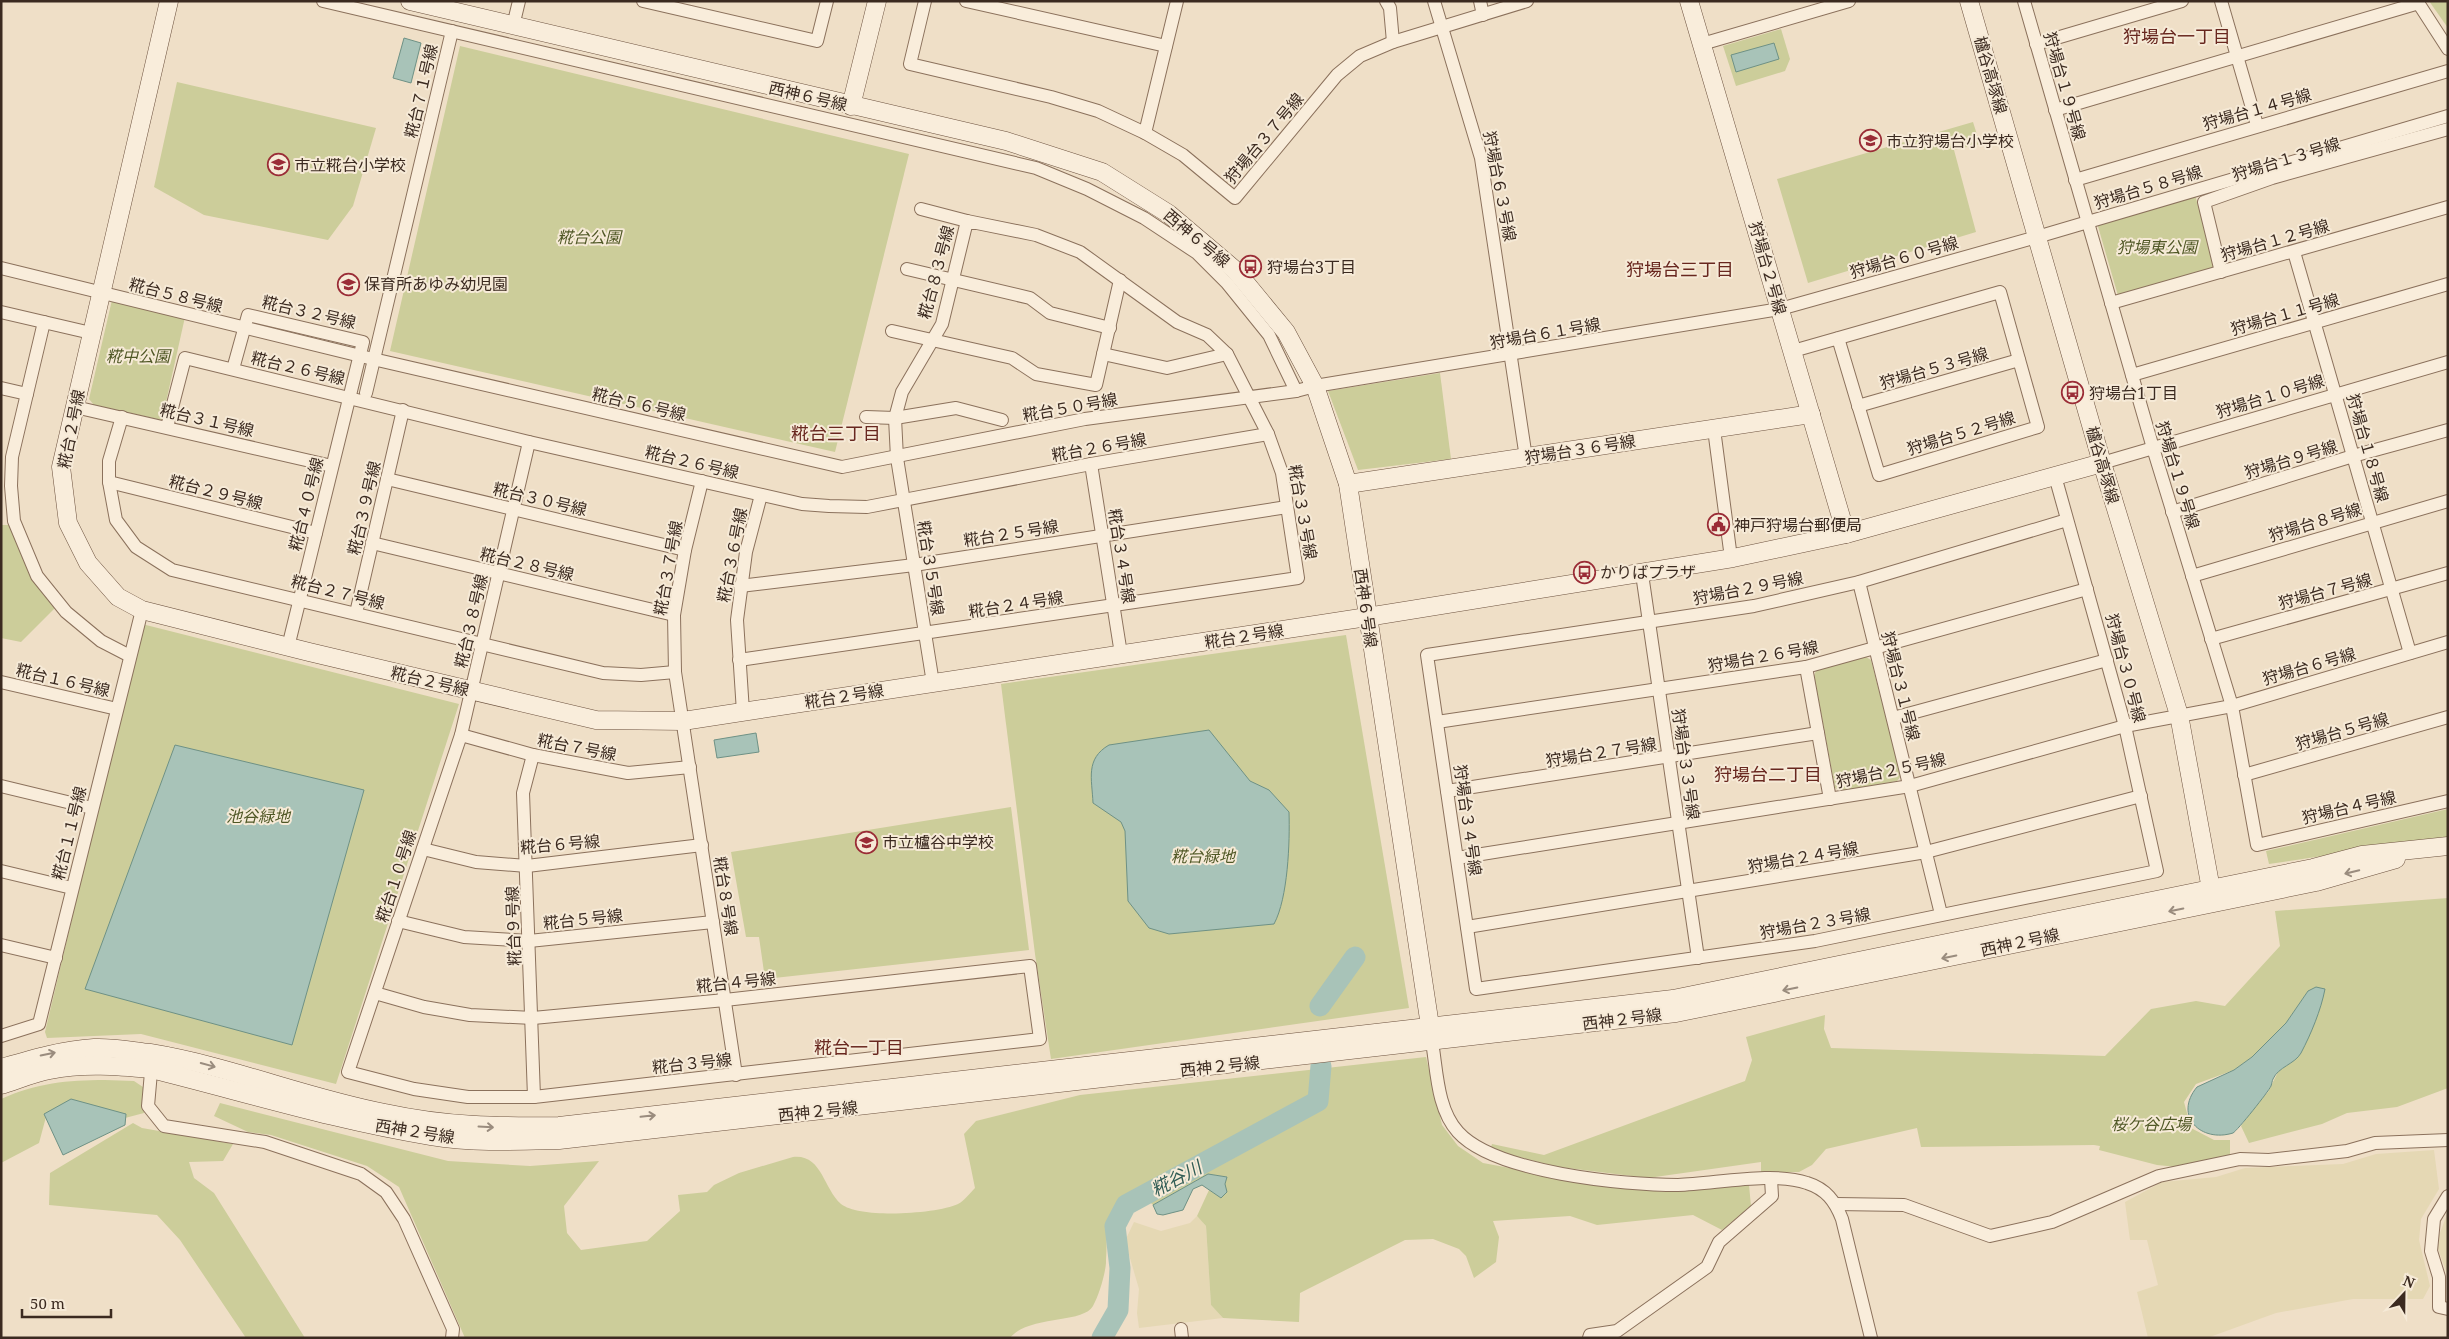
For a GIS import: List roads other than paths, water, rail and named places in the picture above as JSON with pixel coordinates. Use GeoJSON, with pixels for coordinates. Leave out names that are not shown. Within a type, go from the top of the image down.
{"type":"FeatureCollection","features":[{"type":"Feature","properties":{"kind":"street","name":"糀台２号線"},"geometry":{"type":"LineString","coordinates":[[169,1],[100,293],[62,467],[68,523],[88,563],[118,597],[142,610],[288,647],[596,720],[683,721],[1367,617],[1642,574],[1731,558],[1846,534],[2102,463]]}},
{"type":"Feature","properties":{"kind":"street"},"geometry":{"type":"LineString","coordinates":[[323,1],[1036,168],[1087,189],[1144,218],[1197,253],[1227,283],[1269,335],[1296,391]]}},
{"type":"Feature","properties":{"kind":"street","name":"西神６号線"},"geometry":{"type":"LineString","coordinates":[[410,1],[1006,141],[1102,172],[1169,214],[1236,270],[1286,332],[1315,386],[1348,484],[1431,1035]]}},
{"type":"Feature","properties":{"kind":"street"},"geometry":{"type":"LineString","coordinates":[[513,26],[519,1]]}},
{"type":"Feature","properties":{"kind":"street"},"geometry":{"type":"LineString","coordinates":[[643,1],[818,41],[827,1]]}},
{"type":"Feature","properties":{"kind":"street"},"geometry":{"type":"LineString","coordinates":[[851,106],[877,1]]}},
{"type":"Feature","properties":{"kind":"street","name":"狩場台３７号線"},"geometry":{"type":"LineString","coordinates":[[925,1],[910,64],[1089,108],[1145,133],[1183,155],[1235,198],[1337,75],[1360,56],[1393,42],[1528,1]]}},
{"type":"Feature","properties":{"kind":"street"},"geometry":{"type":"LineString","coordinates":[[966,1],[1166,46]]}},
{"type":"Feature","properties":{"kind":"street"},"geometry":{"type":"LineString","coordinates":[[1145,133],[1177,1]]}},
{"type":"Feature","properties":{"kind":"street"},"geometry":{"type":"LineString","coordinates":[[1386,1],[1390,8],[1393,42]]}},
{"type":"Feature","properties":{"kind":"street","name":"狩場台６３号線"},"geometry":{"type":"LineString","coordinates":[[1434,1],[1481,158],[1526,458]]}},
{"type":"Feature","properties":{"kind":"street"},"geometry":{"type":"LineString","coordinates":[[1480,1],[1483,15]]}},
{"type":"Feature","properties":{"kind":"street","name":"狩場台２号線"},"geometry":{"type":"LineString","coordinates":[[1690,1],[1846,534]]}},
{"type":"Feature","properties":{"kind":"street"},"geometry":{"type":"LineString","coordinates":[[1702,44],[1849,1]]}},
{"type":"Feature","properties":{"kind":"street","name":"櫨谷高塚線"},"geometry":{"type":"LineString","coordinates":[[1969,1],[2102,463],[2179,715],[2212,896]]}},
{"type":"Feature","properties":{"kind":"street","name":"狩場台１９号線"},"geometry":{"type":"LineString","coordinates":[[2024,1],[2153,448],[2232,706],[2257,845]]}},
{"type":"Feature","properties":{"kind":"street"},"geometry":{"type":"LineString","coordinates":[[2036,44],[2182,1]]}},
{"type":"Feature","properties":{"kind":"street"},"geometry":{"type":"LineString","coordinates":[[2221,1],[2257,125]]}},
{"type":"Feature","properties":{"kind":"street"},"geometry":{"type":"LineString","coordinates":[[2055,110],[2418,2],[2448,48]]}},
{"type":"Feature","properties":{"kind":"street","name":"糀台７１号線"},"geometry":{"type":"LineString","coordinates":[[366,393],[452,31]]}},
{"type":"Feature","properties":{"kind":"street","name":"狩場台１４号線"},"geometry":{"type":"LineString","coordinates":[[2075,180],[2257,125],[2448,71]]}},
{"type":"Feature","properties":{"kind":"street","name":"狩場台５８号線"},"geometry":{"type":"LineString","coordinates":[[2037,237],[2448,116]]}},
{"type":"Feature","properties":{"kind":"street","name":"狩場台１３号線"},"geometry":{"type":"LineString","coordinates":[[2220,272],[2204,202],[2272,178],[2448,129]]}},
{"type":"Feature","properties":{"kind":"street","name":"狩場台１２号線"},"geometry":{"type":"LineString","coordinates":[[2111,303],[2448,207]]}},
{"type":"Feature","properties":{"kind":"street"},"geometry":{"type":"LineString","coordinates":[[921,209],[967,221]]}},
{"type":"Feature","properties":{"kind":"street","name":"糀台８３号線"},"geometry":{"type":"LineString","coordinates":[[898,458],[896,418],[902,392],[942,324],[967,221],[1036,234],[1080,252],[1177,322],[1207,336],[1227,354],[1250,397]]}},
{"type":"Feature","properties":{"kind":"street","name":"狩場台６０号線"},"geometry":{"type":"LineString","coordinates":[[1780,309],[2037,237]]}},
{"type":"Feature","properties":{"kind":"street","name":"狩場台１８号線"},"geometry":{"type":"LineString","coordinates":[[2294,252],[2410,653]]}},
{"type":"Feature","properties":{"kind":"street","name":"糀台５８号線"},"geometry":{"type":"LineString","coordinates":[[1,268],[245,328]]}},
{"type":"Feature","properties":{"kind":"street"},"geometry":{"type":"LineString","coordinates":[[907,269],[1030,298],[1050,313],[1110,328]]}},
{"type":"Feature","properties":{"kind":"street"},"geometry":{"type":"LineString","coordinates":[[892,330],[1012,358],[1036,374],[1096,385],[1120,280]]}},
{"type":"Feature","properties":{"kind":"street","name":"狩場台１１号線"},"geometry":{"type":"LineString","coordinates":[[2132,375],[2448,284]]}},
{"type":"Feature","properties":{"kind":"street","name":"狩場台５２号線"},"geometry":{"type":"LineString","coordinates":[[1792,351],[2000,292],[2038,427],[1879,475],[1838,338]]}},
{"type":"Feature","properties":{"kind":"street","name":"狩場台６１号線"},"geometry":{"type":"LineString","coordinates":[[1296,391],[1315,386],[1512,355],[1780,309]]}},
{"type":"Feature","properties":{"kind":"street"},"geometry":{"type":"LineString","coordinates":[[1,312],[91,333]]}},
{"type":"Feature","properties":{"kind":"street","name":"糀台３２号線"},"geometry":{"type":"LineString","coordinates":[[233,369],[248,315],[363,342],[349,396]]}},
{"type":"Feature","properties":{"kind":"street"},"geometry":{"type":"LineString","coordinates":[[44,322],[27,394],[6,456],[14,521],[38,576],[66,612],[101,641],[130,656]]}},
{"type":"Feature","properties":{"kind":"street"},"geometry":{"type":"LineString","coordinates":[[1103,354],[1167,368],[1227,354]]}},
{"type":"Feature","properties":{"kind":"street","name":"糀台５６号線"},"geometry":{"type":"LineString","coordinates":[[359,356],[842,468],[898,458]]}},
{"type":"Feature","properties":{"kind":"street","name":"糀台２６号線"},"geometry":{"type":"LineString","coordinates":[[168,427],[185,358],[349,396],[530,442],[802,504],[867,507],[1091,464],[1268,434]]}},
{"type":"Feature","properties":{"kind":"street","name":"狩場台５３号線"},"geometry":{"type":"LineString","coordinates":[[1858,406],[2019,360]]}},
{"type":"Feature","properties":{"kind":"street","name":"狩場台１０号線"},"geometry":{"type":"LineString","coordinates":[[2102,463],[2448,362]]}},
{"type":"Feature","properties":{"kind":"street"},"geometry":{"type":"LineString","coordinates":[[1,388],[27,394]]}},
{"type":"Feature","properties":{"kind":"street","name":"糀台５０号線"},"geometry":{"type":"LineString","coordinates":[[898,458],[1085,419],[1296,391]]}},
{"type":"Feature","properties":{"kind":"street","name":"糀台４０号線"},"geometry":{"type":"LineString","coordinates":[[288,647],[349,396]]}},
{"type":"Feature","properties":{"kind":"street","name":"糀台３３号線"},"geometry":{"type":"LineString","coordinates":[[1250,397],[1268,434],[1282,473],[1298,578]]}},
{"type":"Feature","properties":{"kind":"street","name":"糀台３１号線"},"geometry":{"type":"LineString","coordinates":[[75,407],[332,466]]}},
{"type":"Feature","properties":{"kind":"street"},"geometry":{"type":"LineString","coordinates":[[866,417],[896,418],[956,408],[1002,420]]}},
{"type":"Feature","properties":{"kind":"street","name":"糀台３９号線"},"geometry":{"type":"LineString","coordinates":[[356,613],[403,410]]}},
{"type":"Feature","properties":{"kind":"street","name":"狩場台３６号線"},"geometry":{"type":"LineString","coordinates":[[1348,484],[1811,414]]}},
{"type":"Feature","properties":{"kind":"street","name":"糀台２７号線"},"geometry":{"type":"LineString","coordinates":[[122,417],[109,461],[109,482],[116,520],[136,547],[172,570],[300,599],[603,673],[640,675],[675,672]]}},
{"type":"Feature","properties":{"kind":"street"},"geometry":{"type":"LineString","coordinates":[[1714,428],[1731,558]]}},
{"type":"Feature","properties":{"kind":"street","name":"狩場台９号線"},"geometry":{"type":"LineString","coordinates":[[2172,512],[2353,456],[2448,430]]}},
{"type":"Feature","properties":{"kind":"street","name":"糀台３８号線"},"geometry":{"type":"LineString","coordinates":[[471,690],[530,442]]}},
{"type":"Feature","properties":{"kind":"street","name":"糀台３５号線"},"geometry":{"type":"LineString","coordinates":[[898,458],[933,683]]}},
{"type":"Feature","properties":{"kind":"street","name":"糀台３４号線"},"geometry":{"type":"LineString","coordinates":[[1091,464],[1121,654]]}},
{"type":"Feature","properties":{"kind":"street","name":"狩場台３０号線"},"geometry":{"type":"LineString","coordinates":[[2054,476],[2125,726],[2157,870]]}},
{"type":"Feature","properties":{"kind":"street","name":"糀台３０号線"},"geometry":{"type":"LineString","coordinates":[[387,479],[685,550]]}},
{"type":"Feature","properties":{"kind":"street","name":"糀台３７号線"},"geometry":{"type":"LineString","coordinates":[[683,721],[675,672],[674,615],[685,550],[702,481]]}},
{"type":"Feature","properties":{"kind":"street","name":"糀台２９号線"},"geometry":{"type":"LineString","coordinates":[[109,482],[316,533]]}},
{"type":"Feature","properties":{"kind":"street","name":"糀台３６号線"},"geometry":{"type":"LineString","coordinates":[[743,712],[737,620],[746,552],[761,495]]}},
{"type":"Feature","properties":{"kind":"street","name":"狩場台８号線"},"geometry":{"type":"LineString","coordinates":[[2192,576],[2448,501]]}},
{"type":"Feature","properties":{"kind":"street","name":"糀台２５号線"},"geometry":{"type":"LineString","coordinates":[[740,586],[914,565],[1287,507]]}},
{"type":"Feature","properties":{"kind":"street","name":"狩場台２９号線"},"geometry":{"type":"LineString","coordinates":[[1427,655],[1754,606],[1859,582],[2067,520]]}},
{"type":"Feature","properties":{"kind":"street"},"geometry":{"type":"LineString","coordinates":[[1,521],[14,521]]}},
{"type":"Feature","properties":{"kind":"street","name":"糀台２８号線"},"geometry":{"type":"LineString","coordinates":[[372,543],[674,615]]}},
{"type":"Feature","properties":{"kind":"street","name":"狩場台７号線"},"geometry":{"type":"LineString","coordinates":[[2211,639],[2448,573]]}},
{"type":"Feature","properties":{"kind":"street","name":"狩場台３３号線"},"geometry":{"type":"LineString","coordinates":[[1642,574],[1698,958]]}},
{"type":"Feature","properties":{"kind":"street","name":"糀台２４号線"},"geometry":{"type":"LineString","coordinates":[[739,660],[1298,578]]}},
{"type":"Feature","properties":{"kind":"street","name":"狩場台３１号線"},"geometry":{"type":"LineString","coordinates":[[1859,582],[1941,914]]}},
{"type":"Feature","properties":{"kind":"street","name":"狩場台２６号線"},"geometry":{"type":"LineString","coordinates":[[1437,722],[1806,667],[2087,589]]}},
{"type":"Feature","properties":{"kind":"street","name":"糀台１１号線"},"geometry":{"type":"LineString","coordinates":[[1,1036],[40,1024],[142,610]]}},
{"type":"Feature","properties":{"kind":"street","name":"狩場台６号線"},"geometry":{"type":"LineString","coordinates":[[2179,715],[2232,706],[2448,642]]}},
{"type":"Feature","properties":{"kind":"street","name":"狩場台３４号線"},"geometry":{"type":"LineString","coordinates":[[1427,655],[1476,989]]}},
{"type":"Feature","properties":{"kind":"street"},"geometry":{"type":"LineString","coordinates":[[1893,718],[2107,660]]}},
{"type":"Feature","properties":{"kind":"street"},"geometry":{"type":"LineString","coordinates":[[1806,667],[1830,799]]}},
{"type":"Feature","properties":{"kind":"street","name":"糀台１６号線"},"geometry":{"type":"LineString","coordinates":[[1,682],[117,708]]}},
{"type":"Feature","properties":{"kind":"street","name":"糀台１０号線"},"geometry":{"type":"LineString","coordinates":[[348,1072],[461,734],[471,690]]}},
{"type":"Feature","properties":{"kind":"street","name":"狩場台２５号線"},"geometry":{"type":"LineString","coordinates":[[1457,858],[1910,786],[2125,726],[2179,715]]}},
{"type":"Feature","properties":{"kind":"street","name":"狩場台５号線"},"geometry":{"type":"LineString","coordinates":[[2244,775],[2448,717]]}},
{"type":"Feature","properties":{"kind":"street","name":"糀台８号線"},"geometry":{"type":"LineString","coordinates":[[683,721],[736,1075]]}},
{"type":"Feature","properties":{"kind":"street","name":"狩場台２７号線"},"geometry":{"type":"LineString","coordinates":[[1448,791],[1669,758],[1818,733]]}},
{"type":"Feature","properties":{"kind":"street","name":"糀台７号線"},"geometry":{"type":"LineString","coordinates":[[461,734],[533,755],[628,773],[690,767]]}},
{"type":"Feature","properties":{"kind":"street","name":"糀台９号線"},"geometry":{"type":"LineString","coordinates":[[533,755],[523,794],[533,1018],[534,1097]]}},
{"type":"Feature","properties":{"kind":"street"},"geometry":{"type":"LineString","coordinates":[[1,786],[92,808]]}},
{"type":"Feature","properties":{"kind":"street","name":"狩場台２４号線"},"geometry":{"type":"LineString","coordinates":[[1467,928],[1688,893],[1926,852],[2141,796]]}},
{"type":"Feature","properties":{"kind":"street","name":"狩場台４号線"},"geometry":{"type":"LineString","coordinates":[[2257,845],[2448,801]]}},
{"type":"Feature","properties":{"kind":"street","name":"糀台６号線"},"geometry":{"type":"LineString","coordinates":[[423,849],[476,862],[527,866],[702,845]]}},
{"type":"Feature","properties":{"kind":"street","name":"西神２号線"},"geometry":{"type":"LineString","coordinates":[[1,1068],[48,1054],[95,1048],[152,1062],[380,1127],[432,1136],[488,1142],[560,1140],[1431,1035],[1676,1013],[2212,896],[2316,882],[2440,847]]}},
{"type":"Feature","properties":{"kind":"street","name":"狩場台２３号線"},"geometry":{"type":"LineString","coordinates":[[1476,989],[1815,941],[2157,870]]}},
{"type":"Feature","properties":{"kind":"street"},"geometry":{"type":"LineString","coordinates":[[1,871],[72,888]]}},
{"type":"Feature","properties":{"kind":"street","name":"糀台５号線"},"geometry":{"type":"LineString","coordinates":[[398,921],[464,937],[529,941],[713,922]]}},
{"type":"Feature","properties":{"kind":"street"},"geometry":{"type":"LineString","coordinates":[[1,945],[56,958]]}},
{"type":"Feature","properties":{"kind":"street","name":"糀台４号線"},"geometry":{"type":"LineString","coordinates":[[375,993],[424,1007],[470,1015],[533,1018],[725,1000],[1030,966],[1040,1039]]}},
{"type":"Feature","properties":{"kind":"street"},"geometry":{"type":"LineString","coordinates":[[1431,1035],[1442,1104],[1457,1132],[1482,1152],[1526,1168],[1624,1182],[1678,1184],[1785,1178],[1806,1182],[1824,1190],[1836,1204],[1842,1219],[1871,1338]]}},
{"type":"Feature","properties":{"kind":"street","name":"糀台３号線"},"geometry":{"type":"LineString","coordinates":[[348,1072],[414,1088],[468,1096],[534,1097],[1040,1039]]}},
{"type":"Feature","properties":{"kind":"street"},"geometry":{"type":"LineString","coordinates":[[152,1062],[148,1106],[164,1126],[264,1142],[361,1174],[386,1192],[404,1219],[453,1329],[452,1338]]}},
{"type":"Feature","properties":{"kind":"street","name":"西神２号線"},"geometry":{"type":"LineString","coordinates":[[1,1085],[50,1070],[152,1062]]}},
{"type":"Feature","properties":{"kind":"street"},"geometry":{"type":"LineString","coordinates":[[1836,1204],[1904,1205],[1990,1236],[2052,1222],[2168,1174],[2240,1159],[2269,1160],[2347,1151],[2375,1143],[2448,1140]]}},
{"type":"Feature","properties":{"kind":"street"},"geometry":{"type":"LineString","coordinates":[[1589,1338],[1590,1335],[1618,1331],[1707,1267],[1719,1242],[1772,1196],[1771,1179]]}},
{"type":"Feature","properties":{"kind":"street"},"geometry":{"type":"LineString","coordinates":[[2448,1196],[2434,1219],[2431,1251],[2438,1277],[2438,1307],[2448,1309]]}},
{"type":"Feature","properties":{"kind":"waterway","name":"糀谷川"},"geometry":{"type":"LineString","coordinates":[[1320,1006],[1355,957]]}},
{"type":"Feature","properties":{"kind":"waterway","name":"糀谷川"},"geometry":{"type":"LineString","coordinates":[[1102,1338],[1118,1310],[1120,1268],[1115,1226],[1126,1205],[1318,1101],[1321,1066]]}},
{"type":"Feature","properties":{"kind":"place","name":"市立狩場台小学校"},"geometry":{"type":"Point","coordinates":[1870,141]}},
{"type":"Feature","properties":{"kind":"place","name":"市立糀台小学校"},"geometry":{"type":"Point","coordinates":[278,165]}},
{"type":"Feature","properties":{"kind":"place","name":"狩場台3丁目"},"geometry":{"type":"Point","coordinates":[1251,267]}},
{"type":"Feature","properties":{"kind":"place","name":"保育所あゆみ幼児園"},"geometry":{"type":"Point","coordinates":[348,284]}},
{"type":"Feature","properties":{"kind":"place","name":"狩場台1丁目"},"geometry":{"type":"Point","coordinates":[2073,393]}},
{"type":"Feature","properties":{"kind":"place","name":"神戸狩場台郵便局"},"geometry":{"type":"Point","coordinates":[1718,525]}},
{"type":"Feature","properties":{"kind":"place","name":"かりばプラザ"},"geometry":{"type":"Point","coordinates":[1584,572]}},
{"type":"Feature","properties":{"kind":"place","name":"市立櫨谷中学校"},"geometry":{"type":"Point","coordinates":[866,842]}},
{"type":"Feature","properties":{"kind":"district","name":"狩場台一丁目"},"geometry":{"type":"Point","coordinates":[2177,36]}},
{"type":"Feature","properties":{"kind":"district","name":"狩場台三丁目"},"geometry":{"type":"Point","coordinates":[1680,269]}},
{"type":"Feature","properties":{"kind":"district","name":"糀台三丁目"},"geometry":{"type":"Point","coordinates":[836,433]}},
{"type":"Feature","properties":{"kind":"district","name":"狩場台二丁目"},"geometry":{"type":"Point","coordinates":[1768,774]}},
{"type":"Feature","properties":{"kind":"district","name":"糀台一丁目"},"geometry":{"type":"Point","coordinates":[859,1047]}},
{"type":"Feature","properties":{"kind":"park label","name":"糀台公園"},"geometry":{"type":"Point","coordinates":[589,237]}},
{"type":"Feature","properties":{"kind":"park label","name":"狩場東公園"},"geometry":{"type":"Point","coordinates":[2157,247]}},
{"type":"Feature","properties":{"kind":"park label","name":"糀中公園"},"geometry":{"type":"Point","coordinates":[138,356]}},
{"type":"Feature","properties":{"kind":"park label","name":"池谷緑地"},"geometry":{"type":"Point","coordinates":[258,816]}},
{"type":"Feature","properties":{"kind":"park label","name":"糀台緑地"},"geometry":{"type":"Point","coordinates":[1203,856]}},
{"type":"Feature","properties":{"kind":"park label","name":"桜ケ谷広場"},"geometry":{"type":"Point","coordinates":[2151,1124]}}]}
